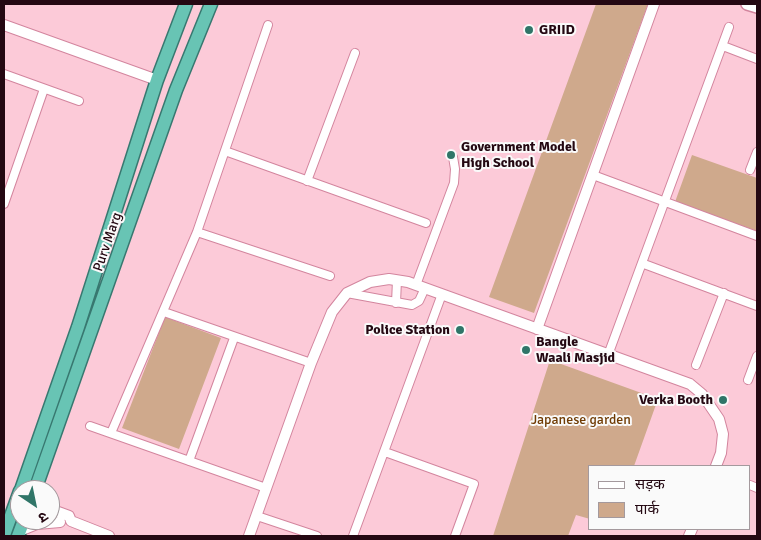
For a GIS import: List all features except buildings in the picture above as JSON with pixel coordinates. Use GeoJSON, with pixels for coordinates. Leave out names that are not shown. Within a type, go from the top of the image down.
{"type":"FeatureCollection","features":[{"type":"Feature","properties":{"kind":"highway","name":"Purv Marg"},"geometry":{"type":"LineString","coordinates":[[25,480],[78,327],[156,80],[186,4]]}},
{"type":"Feature","properties":{"kind":"highway","name":"Purv Marg"},"geometry":{"type":"LineString","coordinates":[[39,480],[176,90],[210,4]]}},
{"type":"Feature","properties":{"kind":"highway"},"geometry":{"type":"LineString","coordinates":[[40,476],[41,480]]}},
{"type":"Feature","properties":{"kind":"highway","name":"Purv Marg"},"geometry":{"type":"LineString","coordinates":[[4,535],[6,521]]}},
{"type":"Feature","properties":{"kind":"main road"},"geometry":{"type":"LineString","coordinates":[[747,4],[757,7]]}},
{"type":"Feature","properties":{"kind":"street"},"geometry":{"type":"LineString","coordinates":[[537,329],[654,4]]}},
{"type":"Feature","properties":{"kind":"street"},"geometry":{"type":"LineString","coordinates":[[111,433],[197,232],[268,25]]}},
{"type":"Feature","properties":{"kind":"street"},"geometry":{"type":"LineString","coordinates":[[4,26],[156,80]]}},
{"type":"Feature","properties":{"kind":"street"},"geometry":{"type":"LineString","coordinates":[[608,355],[644,264],[730,28]]}},
{"type":"Feature","properties":{"kind":"street"},"geometry":{"type":"LineString","coordinates":[[723,46],[757,59]]}},
{"type":"Feature","properties":{"kind":"street"},"geometry":{"type":"LineString","coordinates":[[307,181],[354,53]]}},
{"type":"Feature","properties":{"kind":"street"},"geometry":{"type":"LineString","coordinates":[[4,74],[79,101]]}},
{"type":"Feature","properties":{"kind":"street"},"geometry":{"type":"LineString","coordinates":[[4,204],[44,89]]}},
{"type":"Feature","properties":{"kind":"street"},"geometry":{"type":"LineString","coordinates":[[225,151],[426,223]]}},
{"type":"Feature","properties":{"kind":"street"},"geometry":{"type":"LineString","coordinates":[[750,170],[757,152]]}},
{"type":"Feature","properties":{"kind":"street"},"geometry":{"type":"LineString","coordinates":[[347,293],[396,304],[412,305],[419,301],[420,286],[454,183],[455,169],[453,156]]}},
{"type":"Feature","properties":{"kind":"street"},"geometry":{"type":"LineString","coordinates":[[593,175],[757,236]]}},
{"type":"Feature","properties":{"kind":"street"},"geometry":{"type":"LineString","coordinates":[[197,232],[330,276]]}},
{"type":"Feature","properties":{"kind":"street"},"geometry":{"type":"LineString","coordinates":[[644,264],[757,306]]}},
{"type":"Feature","properties":{"kind":"street"},"geometry":{"type":"LineString","coordinates":[[396,304],[397,280]]}},
{"type":"Feature","properties":{"kind":"street"},"geometry":{"type":"LineString","coordinates":[[249,536],[311,363],[332,312],[347,293],[370,282],[397,280],[420,286],[690,384],[702,394],[719,419],[723,434],[721,453],[716,465]]}},
{"type":"Feature","properties":{"kind":"street"},"geometry":{"type":"LineString","coordinates":[[696,365],[724,293]]}},
{"type":"Feature","properties":{"kind":"street"},"geometry":{"type":"LineString","coordinates":[[354,536],[442,294]]}},
{"type":"Feature","properties":{"kind":"street"},"geometry":{"type":"LineString","coordinates":[[164,312],[234,338],[311,363]]}},
{"type":"Feature","properties":{"kind":"street"},"geometry":{"type":"LineString","coordinates":[[189,461],[234,338]]}},
{"type":"Feature","properties":{"kind":"street"},"geometry":{"type":"LineString","coordinates":[[748,380],[757,356]]}},
{"type":"Feature","properties":{"kind":"street"},"geometry":{"type":"LineString","coordinates":[[90,426],[266,488]]}},
{"type":"Feature","properties":{"kind":"street"},"geometry":{"type":"LineString","coordinates":[[384,452],[474,484],[455,536]]}},
{"type":"Feature","properties":{"kind":"street"},"geometry":{"type":"LineString","coordinates":[[60,514],[69,516],[72,521],[109,536]]}},
{"type":"Feature","properties":{"kind":"street"},"geometry":{"type":"LineString","coordinates":[[257,516],[317,536]]}},
{"type":"Feature","properties":{"kind":"green space"},"geometry":{"type":"Polygon","coordinates":[[[596,4],[648,4],[534,313],[489,297],[596,4]]]}},
{"type":"Feature","properties":{"kind":"green space"},"geometry":{"type":"Polygon","coordinates":[[[692,155],[757,178],[757,231],[675,202],[692,155]]]}},
{"type":"Feature","properties":{"kind":"green space"},"geometry":{"type":"Polygon","coordinates":[[[165,317],[221,338],[179,449],[122,428],[165,317]]]}},
{"type":"Feature","properties":{"kind":"green space","name":"Japanese garden"},"geometry":{"type":"Polygon","coordinates":[[[550,360],[658,399],[634,465],[588,465],[588,518],[576,515],[568,536],[493,536],[550,360]]]}},
{"type":"Feature","properties":{"kind":"place","name":"GRIID"},"geometry":{"type":"Point","coordinates":[529,30]}},
{"type":"Feature","properties":{"kind":"place","name":"Government Model High School"},"geometry":{"type":"Point","coordinates":[451,155]}},
{"type":"Feature","properties":{"kind":"place","name":"Police Station"},"geometry":{"type":"Point","coordinates":[460,330]}},
{"type":"Feature","properties":{"kind":"place","name":"Bangle Waali Masjid"},"geometry":{"type":"Point","coordinates":[526,350]}},
{"type":"Feature","properties":{"kind":"place","name":"Verka Booth"},"geometry":{"type":"Point","coordinates":[723,400]}}]}
